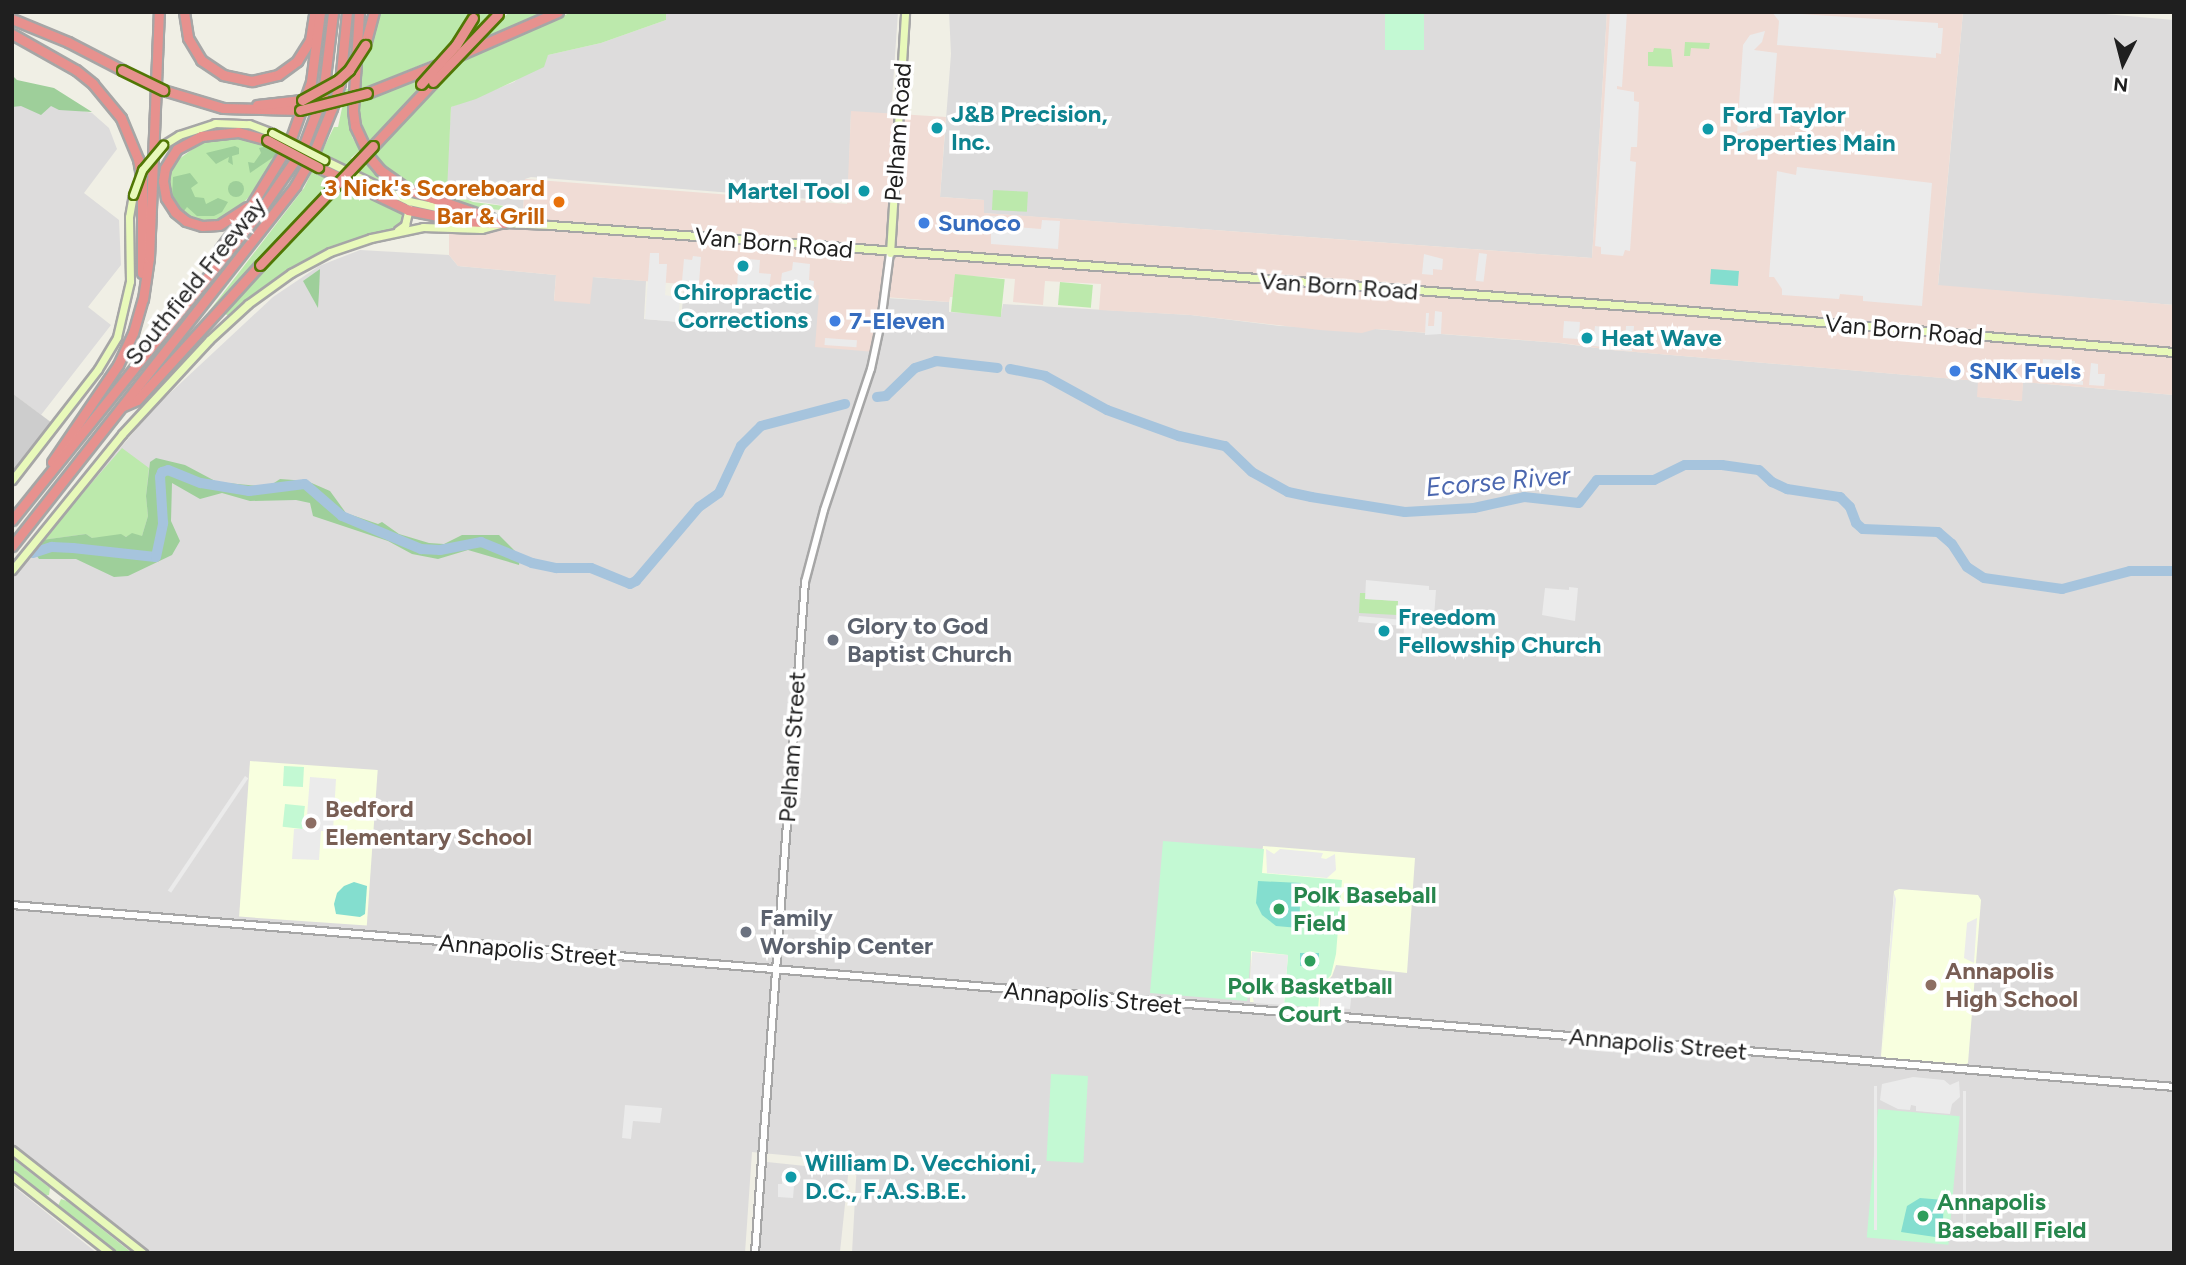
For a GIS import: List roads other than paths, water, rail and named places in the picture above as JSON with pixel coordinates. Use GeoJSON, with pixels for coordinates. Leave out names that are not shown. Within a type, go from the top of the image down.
{"type":"FeatureCollection","features":[{"type":"Feature","properties":{"kind":"highway"},"geometry":{"type":"LineString","coordinates":[[33,494],[67,437],[118,365],[140,314],[149,258],[159,12]]}},
{"type":"Feature","properties":{"kind":"highway"},"geometry":{"type":"LineString","coordinates":[[184,12],[188,38],[201,60],[223,75],[253,81],[278,75],[297,61],[310,40],[314,12]]}},
{"type":"Feature","properties":{"kind":"highway"},"geometry":{"type":"LineString","coordinates":[[213,270],[220,249],[289,144],[302,113],[315,60],[320,12]]}},
{"type":"Feature","properties":{"kind":"highway","name":"Southfield Freeway"},"geometry":{"type":"LineString","coordinates":[[12,520],[276,190],[302,150],[323,94],[333,12]]}},
{"type":"Feature","properties":{"kind":"highway","name":"Southfield Freeway"},"geometry":{"type":"LineString","coordinates":[[12,546],[249,247],[312,157],[340,83],[347,12]]}},
{"type":"Feature","properties":{"kind":"highway"},"geometry":{"type":"LineString","coordinates":[[359,12],[353,111],[355,125],[370,158],[380,170],[409,190],[491,218]]}},
{"type":"Feature","properties":{"kind":"highway"},"geometry":{"type":"LineString","coordinates":[[301,105],[349,70],[365,45],[374,12]]}},
{"type":"Feature","properties":{"kind":"highway"},"geometry":{"type":"LineString","coordinates":[[384,134],[456,45],[475,12]]}},
{"type":"Feature","properties":{"kind":"highway"},"geometry":{"type":"LineString","coordinates":[[12,19],[163,90],[247,111],[367,93],[558,12]]}},
{"type":"Feature","properties":{"kind":"highway"},"geometry":{"type":"LineString","coordinates":[[121,407],[137,400],[260,265],[499,13]]}},
{"type":"Feature","properties":{"kind":"highway"},"geometry":{"type":"LineString","coordinates":[[12,33],[58,57],[93,84],[121,118],[131,137],[138,159],[144,199],[140,314]]}},
{"type":"Feature","properties":{"kind":"highway"},"geometry":{"type":"LineString","coordinates":[[253,201],[222,223],[197,225],[181,218],[168,203],[163,174],[177,149],[201,136],[238,132],[269,137],[409,205],[450,219],[504,223]]}},
{"type":"Feature","properties":{"kind":"main road","name":"Pelham Road"},"geometry":{"type":"LineString","coordinates":[[890,253],[905,12]]}},
{"type":"Feature","properties":{"kind":"main road"},"geometry":{"type":"LineString","coordinates":[[12,480],[108,354],[123,320],[130,281],[129,217],[142,170],[163,145],[179,135],[215,123],[249,124],[269,137]]}},
{"type":"Feature","properties":{"kind":"main road","name":"Van Born Road"},"geometry":{"type":"LineString","coordinates":[[409,205],[491,218],[504,223],[1669,309],[2174,352]]}},
{"type":"Feature","properties":{"kind":"main road"},"geometry":{"type":"LineString","coordinates":[[397,231],[405,225],[409,205]]}},
{"type":"Feature","properties":{"kind":"main road","name":"Van Born Road"},"geometry":{"type":"LineString","coordinates":[[12,570],[122,434],[234,316],[280,280],[317,258],[357,242],[397,231],[441,226],[481,229],[504,223]]}},
{"type":"Feature","properties":{"kind":"main road"},"geometry":{"type":"LineString","coordinates":[[12,1150],[143,1253]]}},
{"type":"Feature","properties":{"kind":"main road"},"geometry":{"type":"LineString","coordinates":[[12,1176],[110,1253]]}},
{"type":"Feature","properties":{"kind":"street","name":"Pelham Street"},"geometry":{"type":"LineString","coordinates":[[755,1253],[805,582],[824,510],[873,361],[884,306],[890,253]]}},
{"type":"Feature","properties":{"kind":"street","name":"Annapolis Street"},"geometry":{"type":"LineString","coordinates":[[12,905],[775,972],[2174,1087]]}},
{"type":"Feature","properties":{"kind":"waterway","name":"Ecorse River"},"geometry":{"type":"LineString","coordinates":[[877,397],[886,396],[915,368],[936,361],[998,368]]}},
{"type":"Feature","properties":{"kind":"waterway","name":"Ecorse River"},"geometry":{"type":"LineString","coordinates":[[1010,369],[1045,376],[1107,410],[1179,436],[1225,446],[1252,472],[1288,492],[1311,497],[1405,512],[1474,508],[1524,497],[1579,503],[1597,480],[1654,480],[1685,465],[1722,465],[1759,470],[1772,482],[1787,489],[1840,497],[1850,507],[1856,523],[1863,529],[1938,532],[1952,544],[1967,567],[1984,578],[2062,589],[2130,571],[2174,571]]}},
{"type":"Feature","properties":{"kind":"waterway","name":"Ecorse River"},"geometry":{"type":"LineString","coordinates":[[33,553],[52,547],[156,557],[163,523],[160,477],[162,472],[168,470],[201,483],[249,491],[305,484],[342,516],[421,549],[440,550],[481,542],[532,563],[556,568],[591,568],[630,584],[636,581],[699,507],[719,493],[741,446],[761,426],[845,404]]}},
{"type":"Feature","properties":{"kind":"place","name":"J&B Precision, Inc."},"geometry":{"type":"Point","coordinates":[937,128]}},
{"type":"Feature","properties":{"kind":"place","name":"Ford Taylor Properties Main"},"geometry":{"type":"Point","coordinates":[1708,129]}},
{"type":"Feature","properties":{"kind":"place","name":"Martel Tool"},"geometry":{"type":"Point","coordinates":[864,191]}},
{"type":"Feature","properties":{"kind":"place","name":"3 Nick's Scoreboard Bar & Grill"},"geometry":{"type":"Point","coordinates":[559,202]}},
{"type":"Feature","properties":{"kind":"place","name":"Sunoco"},"geometry":{"type":"Point","coordinates":[924,223]}},
{"type":"Feature","properties":{"kind":"place","name":"Chiropractic Corrections"},"geometry":{"type":"Point","coordinates":[743,266]}},
{"type":"Feature","properties":{"kind":"place","name":"7-Eleven"},"geometry":{"type":"Point","coordinates":[835,321]}},
{"type":"Feature","properties":{"kind":"place","name":"Heat Wave"},"geometry":{"type":"Point","coordinates":[1587,338]}},
{"type":"Feature","properties":{"kind":"place","name":"SNK Fuels"},"geometry":{"type":"Point","coordinates":[1955,371]}},
{"type":"Feature","properties":{"kind":"place","name":"Freedom Fellowship Church"},"geometry":{"type":"Point","coordinates":[1384,631]}},
{"type":"Feature","properties":{"kind":"place","name":"Glory to God Baptist Church"},"geometry":{"type":"Point","coordinates":[833,640]}},
{"type":"Feature","properties":{"kind":"place","name":"Bedford Elementary School"},"geometry":{"type":"Point","coordinates":[311,823]}},
{"type":"Feature","properties":{"kind":"place","name":"Polk Baseball Field"},"geometry":{"type":"Point","coordinates":[1279,909]}},
{"type":"Feature","properties":{"kind":"place","name":"Family Worship Center"},"geometry":{"type":"Point","coordinates":[746,932]}},
{"type":"Feature","properties":{"kind":"place","name":"Polk Basketball Court"},"geometry":{"type":"Point","coordinates":[1310,961]}},
{"type":"Feature","properties":{"kind":"place","name":"Annapolis High School"},"geometry":{"type":"Point","coordinates":[1931,985]}},
{"type":"Feature","properties":{"kind":"place","name":"William D. Vecchioni, D.C., F.A.S.B.E."},"geometry":{"type":"Point","coordinates":[791,1177]}},
{"type":"Feature","properties":{"kind":"place","name":"Annapolis Baseball Field"},"geometry":{"type":"Point","coordinates":[1923,1216]}}]}
